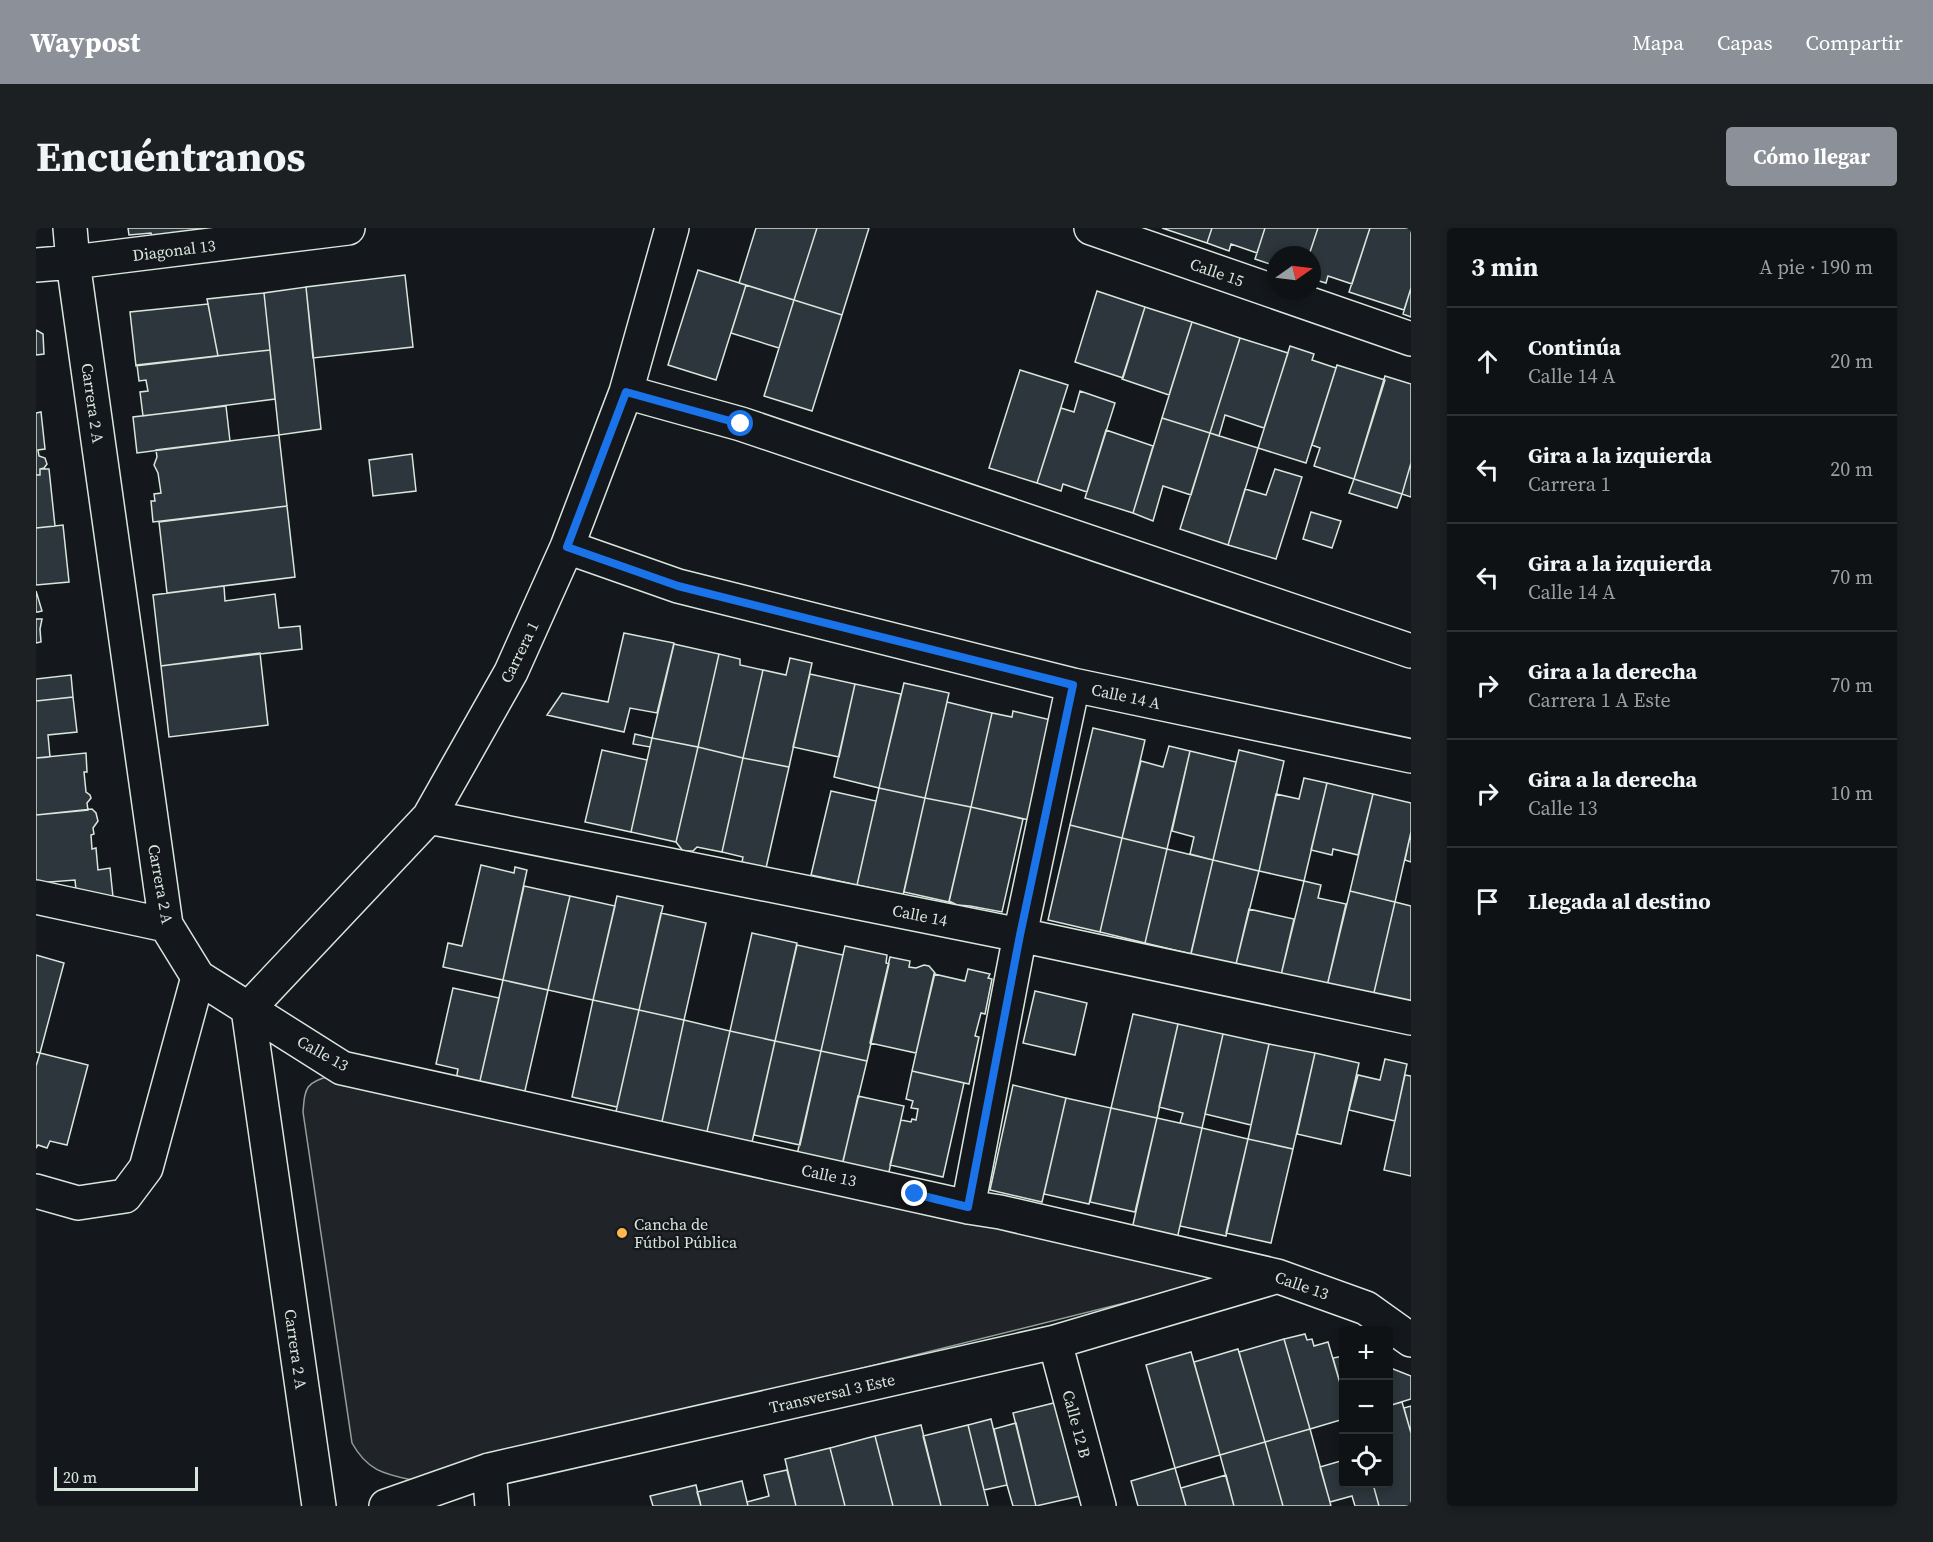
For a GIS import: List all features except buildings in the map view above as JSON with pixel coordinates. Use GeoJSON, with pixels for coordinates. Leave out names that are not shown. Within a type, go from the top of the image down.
{"type":"FeatureCollection","features":[{"type":"Feature","properties":{"kind":"street","name":"Carrera 2 A"},"geometry":{"type":"LineString","coordinates":[[70,228],[166,925],[198,977],[248,1009],[319,1506]]}},
{"type":"Feature","properties":{"kind":"street","name":"Diagonal 13"},"geometry":{"type":"LineString","coordinates":[[36,265],[348,228]]}},
{"type":"Feature","properties":{"kind":"street","name":"Carrera 1"},"geometry":{"type":"LineString","coordinates":[[248,1009],[429,817],[511,672],[567,547],[626,392],[672,228]]}},
{"type":"Feature","properties":{"kind":"street","name":"Calle 15"},"geometry":{"type":"LineString","coordinates":[[1091,228],[1411,339]]}},
{"type":"Feature","properties":{"kind":"street"},"geometry":{"type":"LineString","coordinates":[[626,392],[741,424],[1411,651]]}},
{"type":"Feature","properties":{"kind":"street","name":"Calle 14 A"},"geometry":{"type":"LineString","coordinates":[[567,547],[678,586],[1073,685],[1411,756]]}},
{"type":"Feature","properties":{"kind":"street"},"geometry":{"type":"LineString","coordinates":[[968,1207],[1020,935],[1073,685]]}},
{"type":"Feature","properties":{"kind":"street","name":"Calle 14"},"geometry":{"type":"LineString","coordinates":[[429,817],[1020,935],[1411,1018]]}},
{"type":"Feature","properties":{"kind":"street"},"geometry":{"type":"LineString","coordinates":[[36,897],[166,925]]}},
{"type":"Feature","properties":{"kind":"street"},"geometry":{"type":"LineString","coordinates":[[36,1191],[78,1203],[124,1196],[146,1168],[198,977]]}},
{"type":"Feature","properties":{"kind":"street","name":"Calle 13"},"geometry":{"type":"LineString","coordinates":[[248,1009],[342,1068],[968,1207],[1000,1212],[1277,1276],[1366,1308],[1411,1340]]}},
{"type":"Feature","properties":{"kind":"street","name":"Transversal 3 Este"},"geometry":{"type":"LineString","coordinates":[[386,1506],[489,1470],[1055,1342],[1277,1276]]}},
{"type":"Feature","properties":{"kind":"street","name":"Calle 12 B"},"geometry":{"type":"LineString","coordinates":[[1055,1342],[1099,1506]]}},
{"type":"Feature","properties":{"kind":"street"},"geometry":{"type":"LineString","coordinates":[[489,1470],[492,1506]]}},
{"type":"Feature","properties":{"kind":"shaded area"},"geometry":{"type":"Polygon","coordinates":[[[331,1076],[1225,1278],[412,1480],[402,1478],[384,1473],[370,1465],[352,1443],[303,1112],[308,1087],[316,1081],[331,1076]]]}},
{"type":"Feature","properties":{"kind":"place","name":"Cancha de Fútbol Pública"},"geometry":{"type":"Point","coordinates":[622,1233]}},
{"type":"Feature","properties":{"kind":"route"},"geometry":{"type":"LineString","coordinates":[[741,424],[626,392],[567,547],[678,586],[1073,685],[1020,935],[968,1207],[915,1194]]}}]}
